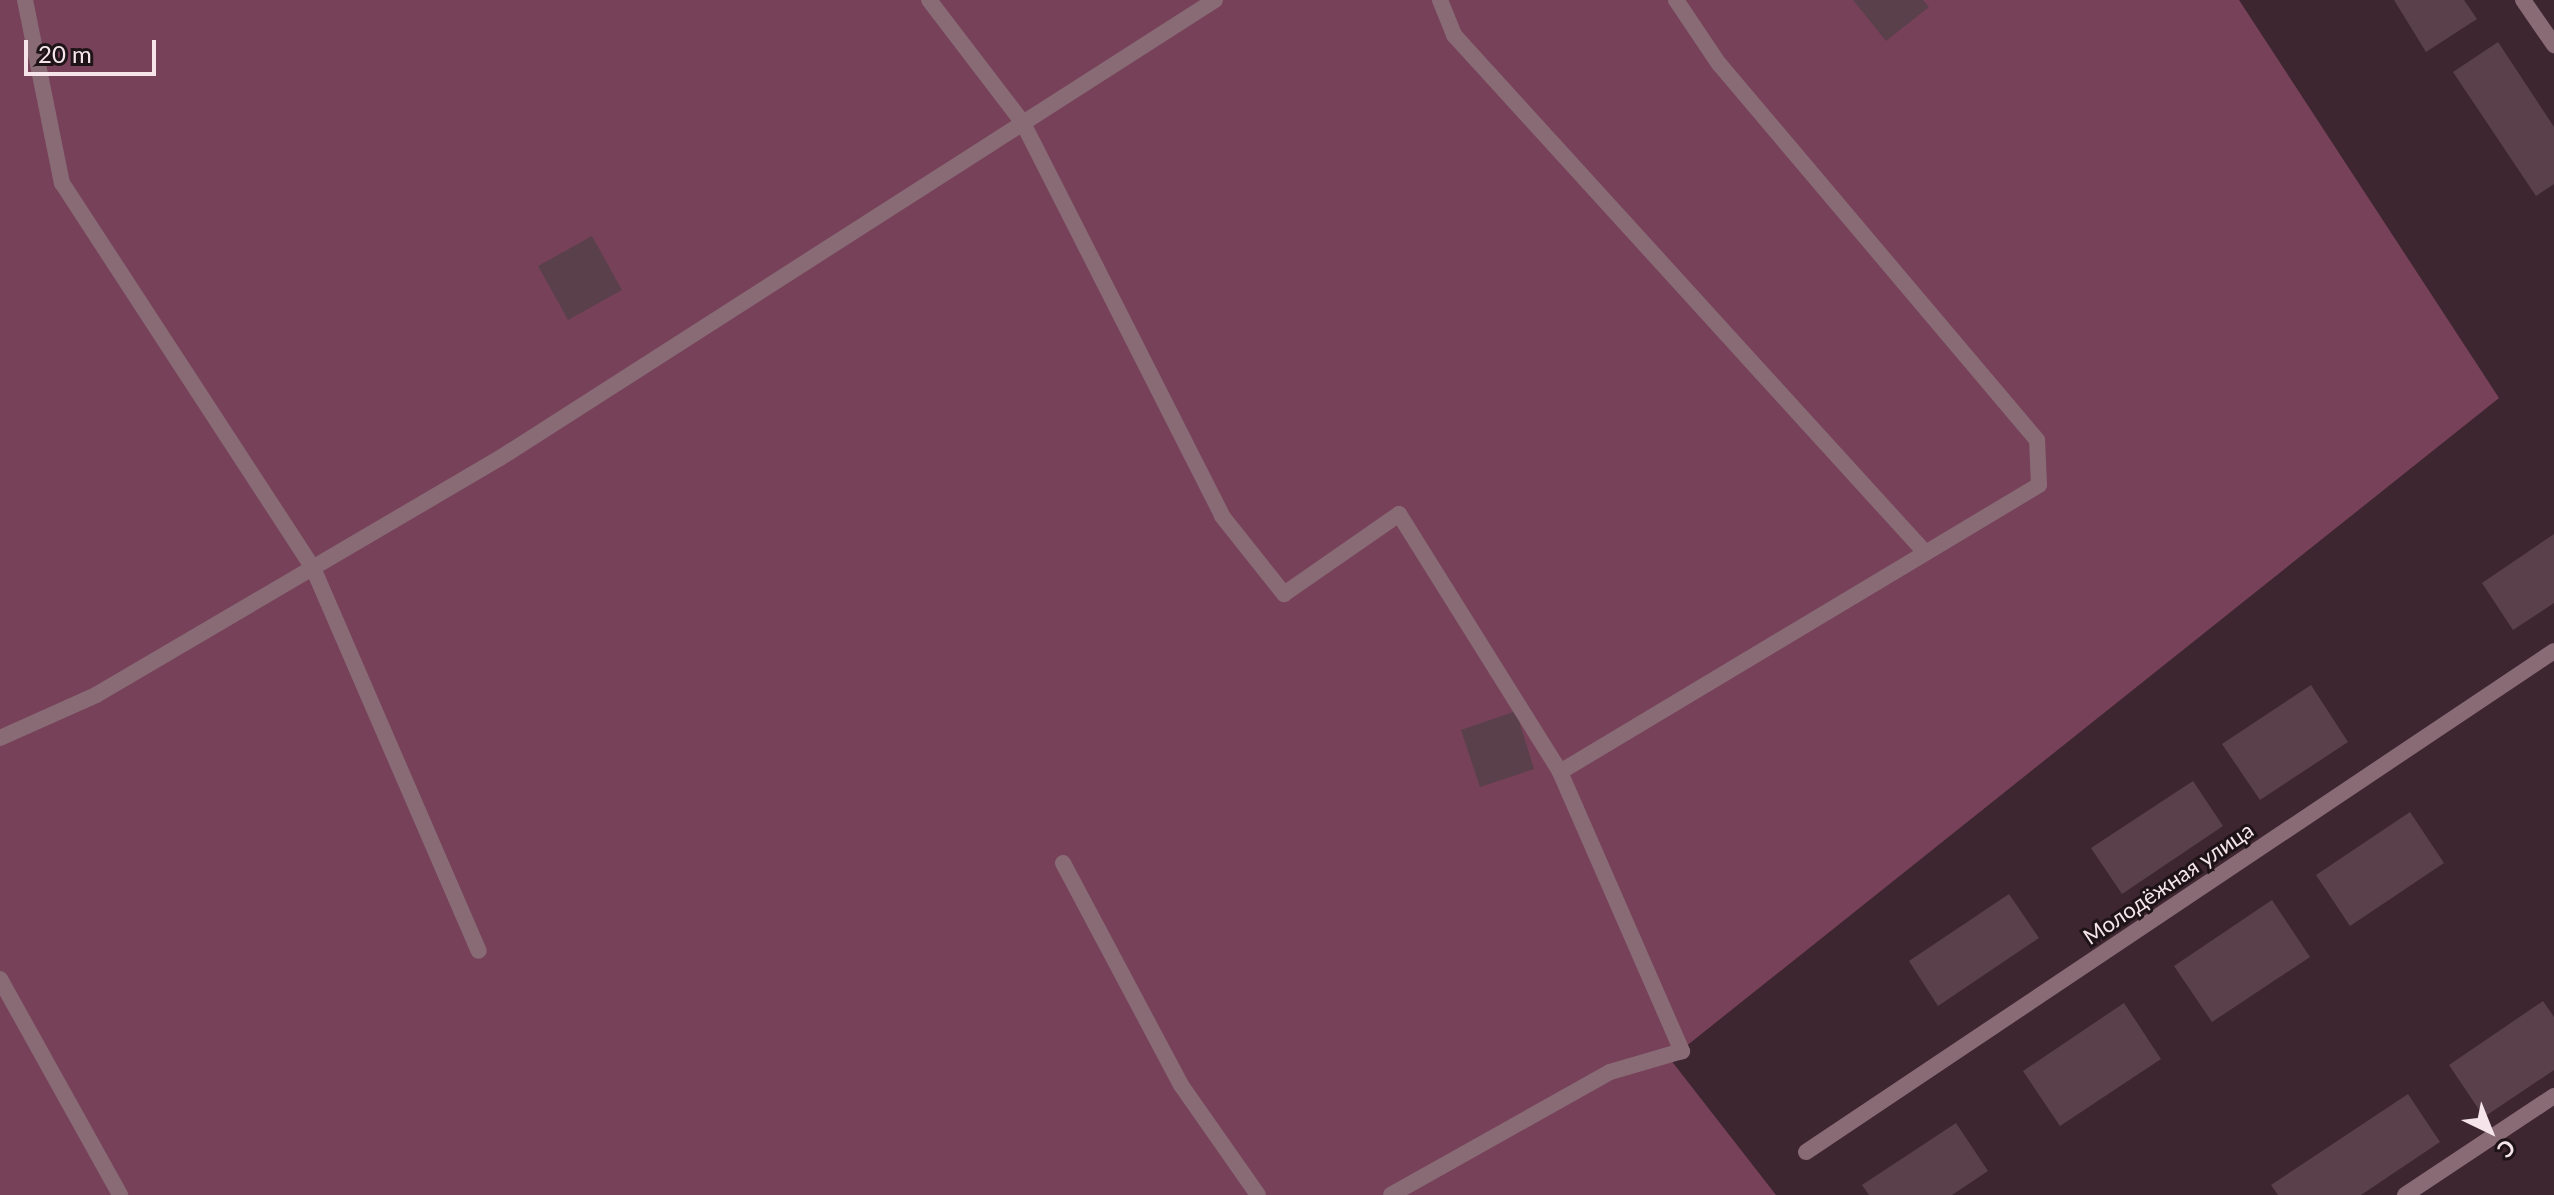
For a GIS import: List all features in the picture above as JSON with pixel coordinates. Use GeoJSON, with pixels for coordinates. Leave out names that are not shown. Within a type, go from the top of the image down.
{"type":"FeatureCollection","features":[{"type":"Feature","properties":{"kind":"street"},"geometry":{"type":"LineString","coordinates":[[25,0],[62,183],[313,568],[479,951]]}},
{"type":"Feature","properties":{"kind":"street"},"geometry":{"type":"LineString","coordinates":[[929,0],[1023,123],[1222,516],[1284,594],[1399,514],[1560,772],[1682,1051],[1610,1072],[1391,1195]]}},
{"type":"Feature","properties":{"kind":"street"},"geometry":{"type":"LineString","coordinates":[[0,738],[96,695],[500,458],[1215,0]]}},
{"type":"Feature","properties":{"kind":"street"},"geometry":{"type":"LineString","coordinates":[[1440,0],[1454,35],[1922,549]]}},
{"type":"Feature","properties":{"kind":"street"},"geometry":{"type":"LineString","coordinates":[[1560,772],[1922,549],[2039,485],[2037,440],[1719,64],[1676,0]]}},
{"type":"Feature","properties":{"kind":"street"},"geometry":{"type":"LineString","coordinates":[[2523,0],[2554,45]]}},
{"type":"Feature","properties":{"kind":"street","name":"Молодёжная улица"},"geometry":{"type":"LineString","coordinates":[[1806,1152],[2554,651]]}},
{"type":"Feature","properties":{"kind":"street"},"geometry":{"type":"LineString","coordinates":[[1063,863],[1181,1085],[1258,1195]]}},
{"type":"Feature","properties":{"kind":"street"},"geometry":{"type":"LineString","coordinates":[[0,979],[120,1195]]}},
{"type":"Feature","properties":{"kind":"street"},"geometry":{"type":"LineString","coordinates":[[2405,1195],[2554,1096]]}},
{"type":"Feature","properties":{"kind":"shaded area"},"geometry":{"type":"Polygon","coordinates":[[[0,0],[2239,0],[2499,398],[1670,1059],[1776,1195],[0,1195],[0,0]]]}},
{"type":"Feature","properties":{"kind":"building"},"geometry":{"type":"Polygon","coordinates":[[[1853,0],[1923,0],[1929,7],[1886,41],[1853,0]]]}},
{"type":"Feature","properties":{"kind":"building"},"geometry":{"type":"Polygon","coordinates":[[[2394,0],[2464,0],[2477,19],[2426,52],[2394,0]]]}},
{"type":"Feature","properties":{"kind":"building"},"geometry":{"type":"Polygon","coordinates":[[[2498,42],[2554,127],[2554,184],[2536,196],[2453,72],[2498,42]]]}},
{"type":"Feature","properties":{"kind":"building"},"geometry":{"type":"Polygon","coordinates":[[[592,236],[622,290],[568,320],[538,266],[592,236]]]}},
{"type":"Feature","properties":{"kind":"building"},"geometry":{"type":"Polygon","coordinates":[[[2554,534],[2554,603],[2513,630],[2482,583],[2554,534]]]}},
{"type":"Feature","properties":{"kind":"building"},"geometry":{"type":"Polygon","coordinates":[[[2311,685],[2348,742],[2260,800],[2222,744],[2311,685]]]}},
{"type":"Feature","properties":{"kind":"building"},"geometry":{"type":"Polygon","coordinates":[[[1516,711],[1534,769],[1480,787],[1461,730],[1516,711]]]}},
{"type":"Feature","properties":{"kind":"building"},"geometry":{"type":"Polygon","coordinates":[[[2193,781],[2223,826],[2122,894],[2091,848],[2193,781]]]}},
{"type":"Feature","properties":{"kind":"building"},"geometry":{"type":"Polygon","coordinates":[[[2410,812],[2444,863],[2350,926],[2316,875],[2410,812]]]}},
{"type":"Feature","properties":{"kind":"building"},"geometry":{"type":"Polygon","coordinates":[[[2009,894],[2039,938],[1938,1006],[1909,961],[2009,894]]]}},
{"type":"Feature","properties":{"kind":"building"},"geometry":{"type":"Polygon","coordinates":[[[2272,900],[2310,957],[2212,1022],[2174,966],[2272,900]]]}},
{"type":"Feature","properties":{"kind":"building"},"geometry":{"type":"Polygon","coordinates":[[[2543,1001],[2554,1017],[2554,1070],[2484,1117],[2449,1065],[2543,1001]]]}},
{"type":"Feature","properties":{"kind":"building"},"geometry":{"type":"Polygon","coordinates":[[[2124,1003],[2161,1059],[2060,1126],[2023,1071],[2124,1003]]]}},
{"type":"Feature","properties":{"kind":"building"},"geometry":{"type":"Polygon","coordinates":[[[2408,1094],[2440,1142],[2361,1195],[2278,1195],[2271,1185],[2408,1094]]]}},
{"type":"Feature","properties":{"kind":"building"},"geometry":{"type":"Polygon","coordinates":[[[1956,1123],[1988,1171],[1952,1195],[1869,1195],[1862,1185],[1956,1123]]]}}]}
